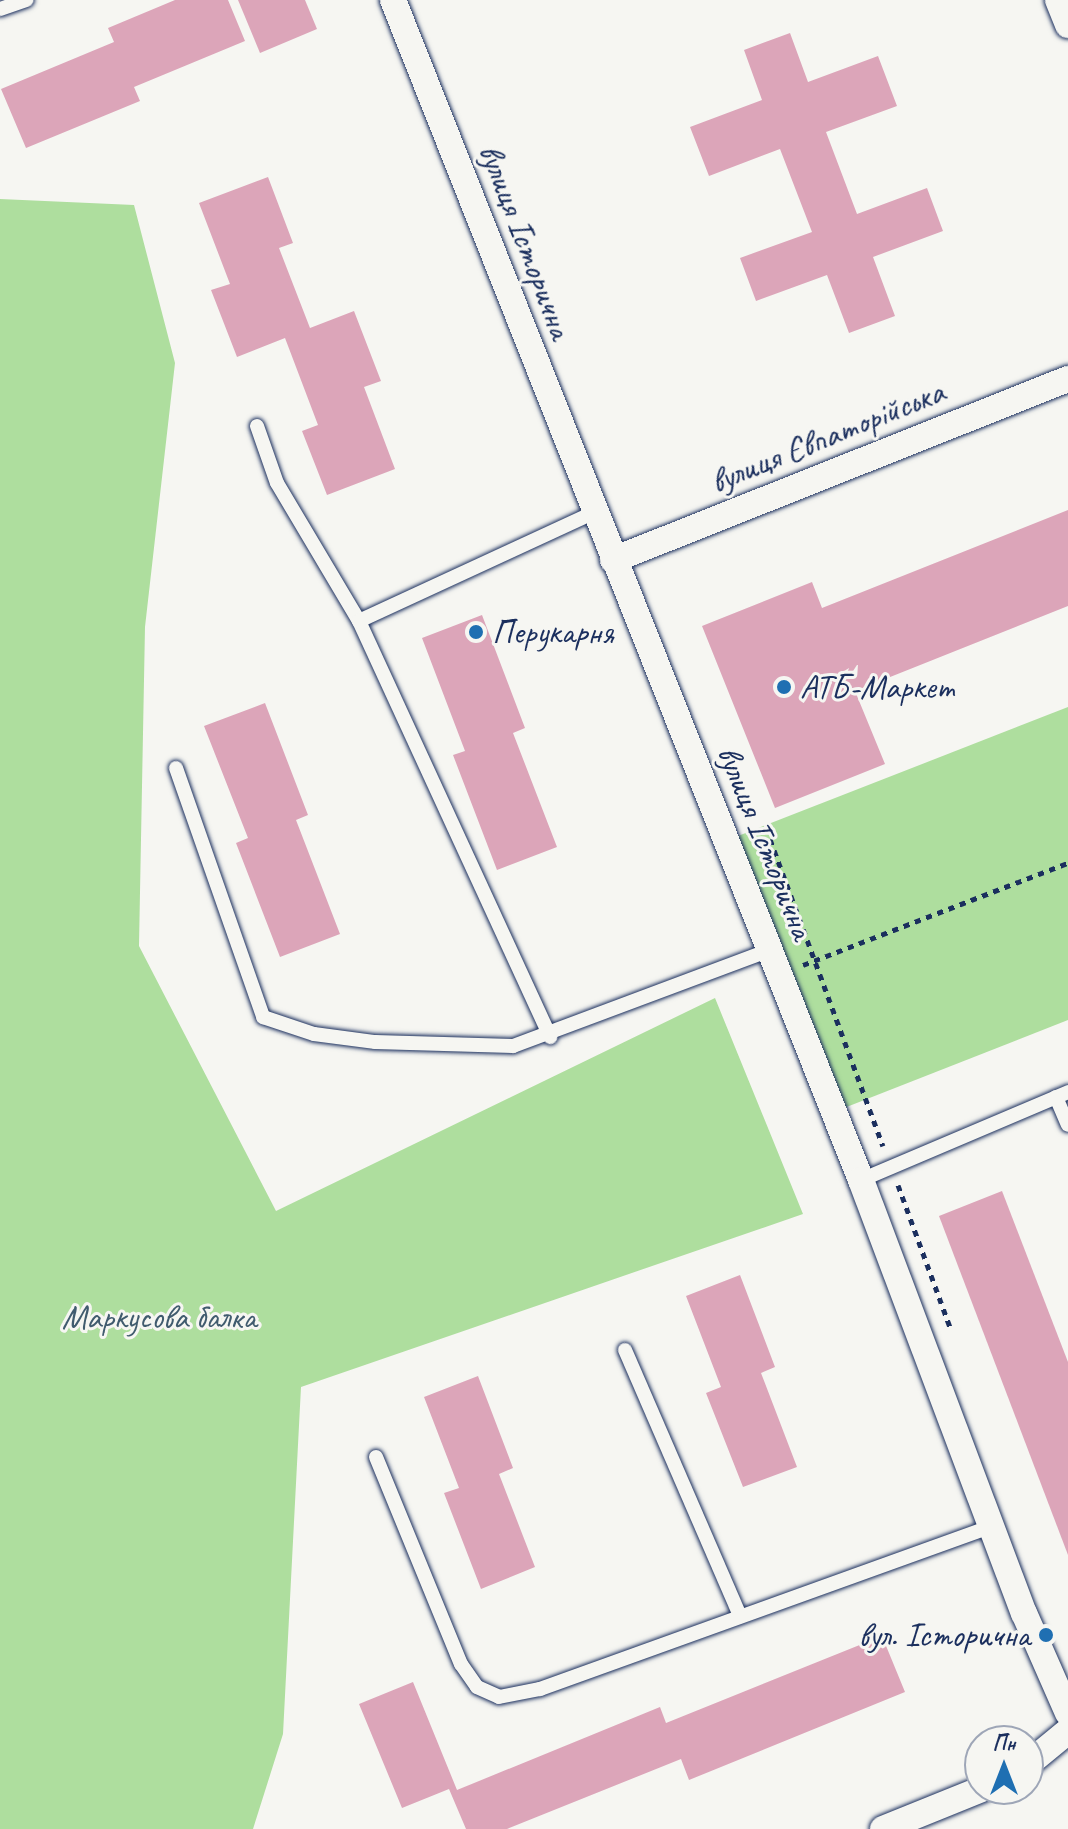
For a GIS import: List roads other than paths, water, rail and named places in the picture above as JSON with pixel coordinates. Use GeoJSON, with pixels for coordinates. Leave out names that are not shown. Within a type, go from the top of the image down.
{"type":"FeatureCollection","features":[{"type":"Feature","properties":{"kind":"street","name":"вулиця Історична"},"geometry":{"type":"LineString","coordinates":[[393,0],[593,513],[861,1180],[1068,1713]]}},
{"type":"Feature","properties":{"kind":"street"},"geometry":{"type":"LineString","coordinates":[[1058,0],[1068,25]]}},
{"type":"Feature","properties":{"kind":"street","name":"вулиця Євпаторійська"},"geometry":{"type":"LineString","coordinates":[[613,560],[1068,379]]}},
{"type":"Feature","properties":{"kind":"street"},"geometry":{"type":"LineString","coordinates":[[1044,1751],[1068,1731]]}},
{"type":"Feature","properties":{"kind":"street"},"geometry":{"type":"LineString","coordinates":[[883,1829],[964,1796]]}},
{"type":"Feature","properties":{"kind":"lane"},"geometry":{"type":"LineString","coordinates":[[0,9],[26,0]]}},
{"type":"Feature","properties":{"kind":"lane"},"geometry":{"type":"LineString","coordinates":[[257,426],[277,483],[359,621],[550,1037]]}},
{"type":"Feature","properties":{"kind":"lane"},"geometry":{"type":"LineString","coordinates":[[359,621],[593,513]]}},
{"type":"Feature","properties":{"kind":"lane"},"geometry":{"type":"LineString","coordinates":[[176,768],[263,1017],[314,1034],[375,1042],[513,1046],[550,1037],[775,962]]}},
{"type":"Feature","properties":{"kind":"lane"},"geometry":{"type":"LineString","coordinates":[[861,1180],[1062,1095],[1068,1125]]}},
{"type":"Feature","properties":{"kind":"lane"},"geometry":{"type":"LineString","coordinates":[[625,1350],[739,1614]]}},
{"type":"Feature","properties":{"kind":"lane"},"geometry":{"type":"LineString","coordinates":[[376,1457],[461,1664],[477,1687],[499,1697],[540,1689],[739,1614],[993,1526]]}},
{"type":"Feature","properties":{"kind":"place","name":"Перукарня"},"geometry":{"type":"Point","coordinates":[476,632]}},
{"type":"Feature","properties":{"kind":"place","name":"АТБ-Маркет"},"geometry":{"type":"Point","coordinates":[784,687]}},
{"type":"Feature","properties":{"kind":"place","name":"вул. Історична"},"geometry":{"type":"Point","coordinates":[1046,1635]}},
{"type":"Feature","properties":{"kind":"park label","name":"Маркусова балка"},"geometry":{"type":"Point","coordinates":[159,1317]}}]}
